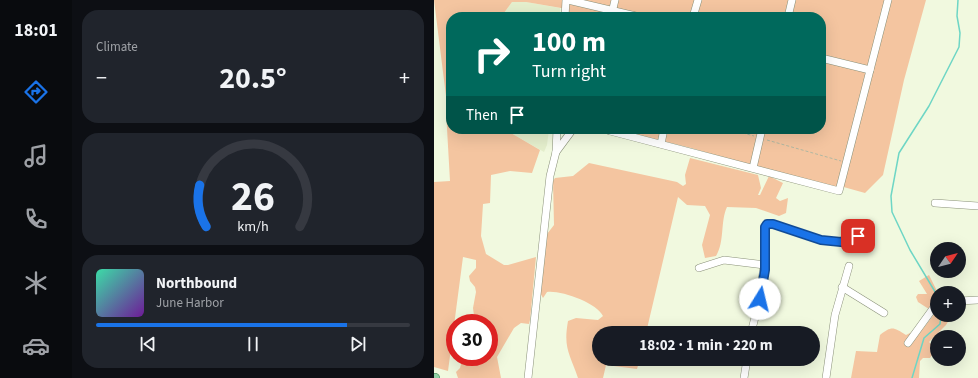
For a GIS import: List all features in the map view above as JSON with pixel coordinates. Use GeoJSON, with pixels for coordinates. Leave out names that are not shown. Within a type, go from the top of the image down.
{"type":"FeatureCollection","features":[{"type":"Feature","properties":{"kind":"street"},"geometry":{"type":"LineString","coordinates":[[566,12],[567,0],[606,12]]}},
{"type":"Feature","properties":{"kind":"street"},"geometry":{"type":"LineString","coordinates":[[612,12],[615,0]]}},
{"type":"Feature","properties":{"kind":"street"},"geometry":{"type":"LineString","coordinates":[[694,12],[698,0]]}},
{"type":"Feature","properties":{"kind":"street"},"geometry":{"type":"LineString","coordinates":[[789,12],[792,0]]}},
{"type":"Feature","properties":{"kind":"street"},"geometry":{"type":"LineString","coordinates":[[622,134],[838,191],[888,0]]}},
{"type":"Feature","properties":{"kind":"street"},"geometry":{"type":"LineString","coordinates":[[826,59],[870,70]]}},
{"type":"Feature","properties":{"kind":"street"},"geometry":{"type":"LineString","coordinates":[[528,378],[550,176],[556,152],[557,134]]}},
{"type":"Feature","properties":{"kind":"street"},"geometry":{"type":"LineString","coordinates":[[556,152],[569,134]]}},
{"type":"Feature","properties":{"kind":"street"},"geometry":{"type":"LineString","coordinates":[[661,144],[663,134]]}},
{"type":"Feature","properties":{"kind":"street"},"geometry":{"type":"LineString","coordinates":[[753,168],[761,134]]}},
{"type":"Feature","properties":{"kind":"street"},"geometry":{"type":"LineString","coordinates":[[935,203],[978,206]]}},
{"type":"Feature","properties":{"kind":"street"},"geometry":{"type":"LineString","coordinates":[[753,326],[758,312],[765,265],[765,227],[767,224],[773,224],[821,240],[841,242],[858,236]]}},
{"type":"Feature","properties":{"kind":"street"},"geometry":{"type":"LineString","coordinates":[[699,268],[709,264],[729,260],[765,265]]}},
{"type":"Feature","properties":{"kind":"street"},"geometry":{"type":"LineString","coordinates":[[826,378],[835,315],[849,266]]}},
{"type":"Feature","properties":{"kind":"street"},"geometry":{"type":"LineString","coordinates":[[842,287],[884,313]]}},
{"type":"Feature","properties":{"kind":"street"},"geometry":{"type":"LineString","coordinates":[[966,300],[978,300]]}},
{"type":"Feature","properties":{"kind":"street"},"geometry":{"type":"LineString","coordinates":[[908,343],[930,313]]}},
{"type":"Feature","properties":{"kind":"street"},"geometry":{"type":"LineString","coordinates":[[744,378],[746,366]]}},
{"type":"Feature","properties":{"kind":"path"},"geometry":{"type":"LineString","coordinates":[[746,134],[846,162]]}},
{"type":"Feature","properties":{"kind":"shaded area"},"geometry":{"type":"Polygon","coordinates":[[[434,0],[926,0],[904,80],[883,175],[865,193],[840,186],[839,191],[691,148],[634,134],[826,134],[826,12],[567,12],[567,9],[526,2],[512,2],[505,12],[446,12],[446,96],[434,0]]]}},
{"type":"Feature","properties":{"kind":"shaded area"},"geometry":{"type":"Polygon","coordinates":[[[512,2],[526,2],[560,8],[560,12],[505,12],[512,2]]]}},
{"type":"Feature","properties":{"kind":"shaded area"},"geometry":{"type":"Polygon","coordinates":[[[447,134],[513,134],[540,150],[532,173],[510,171],[491,175],[490,203],[483,204],[481,236],[486,254],[504,265],[536,257],[529,324],[521,323],[514,328],[498,355],[498,314],[474,314],[473,308],[476,292],[469,276],[476,268],[476,260],[463,257],[456,314],[446,314],[446,366],[449,366],[448,371],[434,367],[434,182],[450,181],[447,134]]]}},
{"type":"Feature","properties":{"kind":"shaded area"},"geometry":{"type":"Polygon","coordinates":[[[513,134],[548,134],[547,145],[544,152],[513,134]]]}},
{"type":"Feature","properties":{"kind":"shaded area"},"geometry":{"type":"Polygon","coordinates":[[[690,158],[758,175],[761,188],[758,195],[760,195],[769,176],[783,183],[776,198],[780,201],[788,198],[786,213],[779,216],[756,208],[727,207],[719,250],[716,256],[705,258],[702,245],[710,215],[705,206],[687,205],[678,197],[648,326],[592,326],[592,366],[606,366],[603,378],[578,378],[568,351],[566,338],[568,321],[576,318],[598,320],[603,316],[594,306],[578,298],[561,293],[547,292],[543,298],[540,293],[547,234],[554,225],[553,181],[555,178],[573,176],[589,163],[677,182],[683,186],[686,184],[685,175],[690,158]]]}},
{"type":"Feature","properties":{"kind":"shaded area"},"geometry":{"type":"Polygon","coordinates":[[[929,275],[934,286],[930,286],[930,310],[918,302],[916,297],[918,294],[927,294],[919,281],[929,275]]]}},
{"type":"Feature","properties":{"kind":"shaded area"},"geometry":{"type":"Polygon","coordinates":[[[930,320],[930,322],[948,322],[941,330],[930,330],[930,358],[923,358],[920,361],[919,378],[851,378],[856,351],[877,352],[880,335],[887,330],[895,329],[906,335],[914,331],[919,334],[930,320]]]}},
{"type":"Feature","properties":{"kind":"shaded area"},"geometry":{"type":"Polygon","coordinates":[[[498,362],[501,378],[458,378],[456,372],[461,366],[498,366],[498,362]]]}},
{"type":"Feature","properties":{"kind":"shaded area"},"geometry":{"type":"Polygon","coordinates":[[[614,366],[638,366],[637,369],[614,366]]]}},
{"type":"Feature","properties":{"kind":"waterway"},"geometry":{"type":"LineString","coordinates":[[932,286],[910,250],[892,212],[891,196],[899,153],[929,106],[959,47],[960,33],[957,16],[958,0]]}},
{"type":"Feature","properties":{"kind":"waterway"},"geometry":{"type":"LineString","coordinates":[[912,378],[924,338],[940,324],[940,322]]}},
{"type":"Feature","properties":{"kind":"route"},"geometry":{"type":"LineString","coordinates":[[760,299],[765,270],[765,227],[767,224],[773,224],[821,240],[841,242],[858,236]]}}]}
